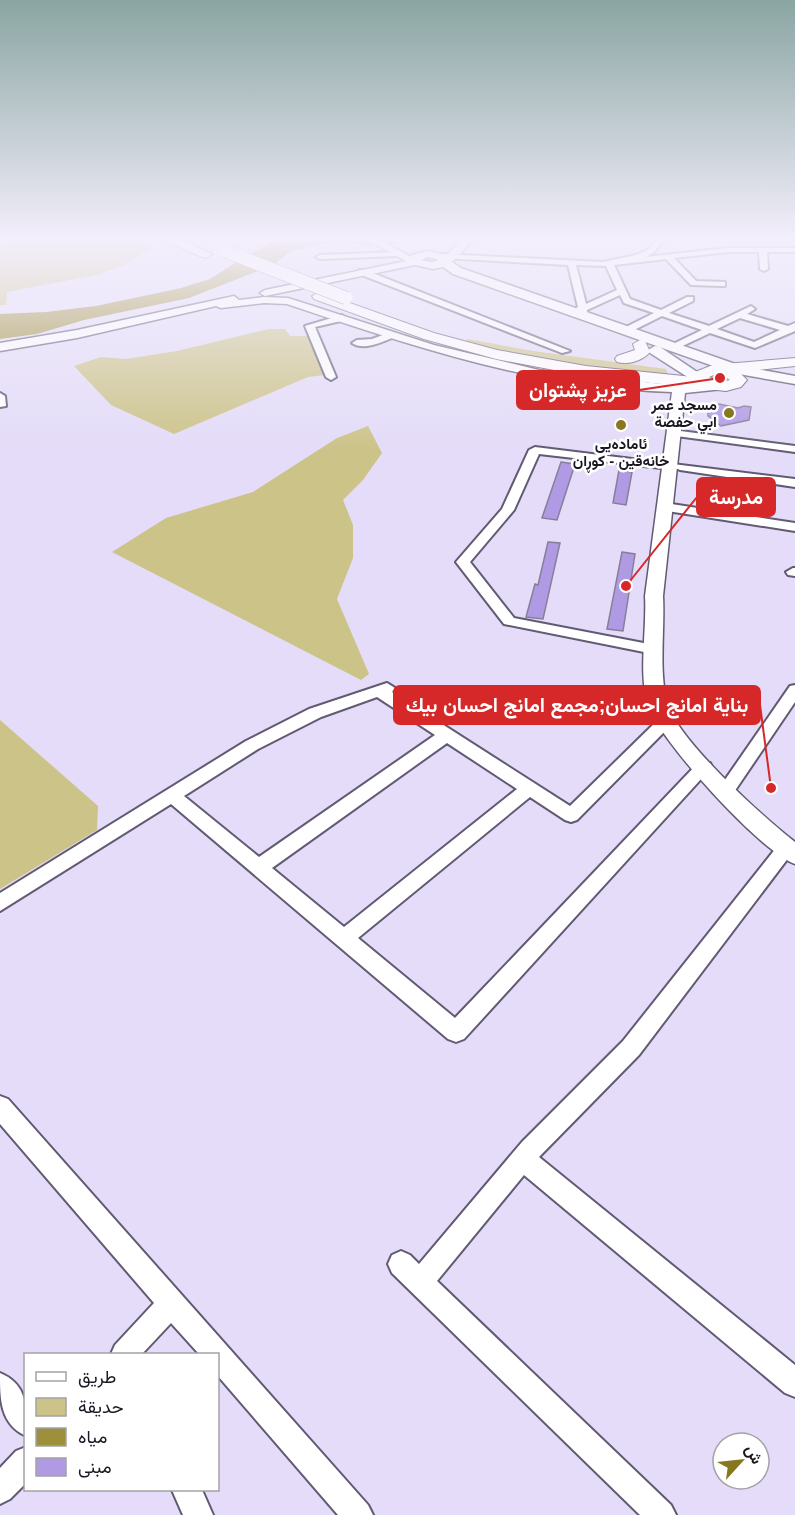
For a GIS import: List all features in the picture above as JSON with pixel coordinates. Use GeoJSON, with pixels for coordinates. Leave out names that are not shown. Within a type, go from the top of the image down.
{"type":"FeatureCollection","features":[{"type":"Feature","properties":{"kind":"main road"},"geometry":{"type":"LineString","coordinates":[[356,310],[467,348],[514,358],[604,374],[713,380],[795,389]]}},
{"type":"Feature","properties":{"kind":"main road"},"geometry":{"type":"LineString","coordinates":[[380,310],[418,323],[475,338],[571,352]]}},
{"type":"Feature","properties":{"kind":"main road"},"geometry":{"type":"LineString","coordinates":[[555,310],[665,355],[678,365],[713,380],[763,375],[795,368]]}},
{"type":"Feature","properties":{"kind":"main road"},"geometry":{"type":"LineString","coordinates":[[574,310],[674,347],[713,380]]}},
{"type":"Feature","properties":{"kind":"main road"},"geometry":{"type":"LineString","coordinates":[[640,344],[644,348],[639,355],[617,358],[678,365]]}},
{"type":"Feature","properties":{"kind":"main road"},"geometry":{"type":"LineString","coordinates":[[514,358],[528,371]]}},
{"type":"Feature","properties":{"kind":"main road"},"geometry":{"type":"LineString","coordinates":[[713,380],[795,362]]}},
{"type":"Feature","properties":{"kind":"main road"},"geometry":{"type":"LineString","coordinates":[[763,375],[795,380]]}},
{"type":"Feature","properties":{"kind":"street"},"geometry":{"type":"LineString","coordinates":[[0,347],[77,334],[191,310]]}},
{"type":"Feature","properties":{"kind":"street"},"geometry":{"type":"LineString","coordinates":[[316,310],[446,352],[528,371],[603,383],[713,380]]}},
{"type":"Feature","properties":{"kind":"street"},"geometry":{"type":"LineString","coordinates":[[460,310],[571,352]]}},
{"type":"Feature","properties":{"kind":"street"},"geometry":{"type":"LineString","coordinates":[[581,312],[586,310]]}},
{"type":"Feature","properties":{"kind":"street"},"geometry":{"type":"LineString","coordinates":[[652,310],[755,345],[793,329]]}},
{"type":"Feature","properties":{"kind":"street"},"geometry":{"type":"LineString","coordinates":[[627,330],[668,310]]}},
{"type":"Feature","properties":{"kind":"street"},"geometry":{"type":"LineString","coordinates":[[674,347],[750,310]]}},
{"type":"Feature","properties":{"kind":"street"},"geometry":{"type":"LineString","coordinates":[[740,315],[793,329]]}},
{"type":"Feature","properties":{"kind":"street"},"geometry":{"type":"LineString","coordinates":[[331,377],[310,326],[342,318]]}},
{"type":"Feature","properties":{"kind":"street"},"geometry":{"type":"LineString","coordinates":[[357,343],[375,342],[391,335]]}},
{"type":"Feature","properties":{"kind":"street"},"geometry":{"type":"LineString","coordinates":[[661,1515],[410,1273],[631,1048],[790,851],[726,791],[666,722],[658,704],[654,649],[657,615],[665,598],[670,508],[678,434],[688,398],[713,380]]}},
{"type":"Feature","properties":{"kind":"street"},"geometry":{"type":"LineString","coordinates":[[678,434],[795,449]]}},
{"type":"Feature","properties":{"kind":"street"},"geometry":{"type":"LineString","coordinates":[[654,649],[509,621],[463,562],[508,510],[535,450],[795,483]]}},
{"type":"Feature","properties":{"kind":"street"},"geometry":{"type":"LineString","coordinates":[[670,508],[795,527]]}},
{"type":"Feature","properties":{"kind":"street"},"geometry":{"type":"LineString","coordinates":[[0,903],[206,772],[283,728],[315,713],[383,689],[447,735],[571,815],[666,722]]}},
{"type":"Feature","properties":{"kind":"street"},"geometry":{"type":"LineString","coordinates":[[726,791],[795,690]]}},
{"type":"Feature","properties":{"kind":"street"},"geometry":{"type":"LineString","coordinates":[[258,868],[447,735]]}},
{"type":"Feature","properties":{"kind":"street"},"geometry":{"type":"LineString","coordinates":[[172,795],[456,1032],[704,766]]}},
{"type":"Feature","properties":{"kind":"street"},"geometry":{"type":"LineString","coordinates":[[343,939],[530,788]]}},
{"type":"Feature","properties":{"kind":"street"},"geometry":{"type":"LineString","coordinates":[[0,1107],[215,1353]]}},
{"type":"Feature","properties":{"kind":"street"},"geometry":{"type":"LineString","coordinates":[[523,1159],[795,1383]]}},
{"type":"Feature","properties":{"kind":"street"},"geometry":{"type":"LineString","coordinates":[[127,1353],[171,1304]]}},
{"type":"Feature","properties":{"kind":"street"},"geometry":{"type":"LineString","coordinates":[[219,1357],[358,1515]]}},
{"type":"Feature","properties":{"kind":"street"},"geometry":{"type":"LineString","coordinates":[[0,1387],[24,1419]]}},
{"type":"Feature","properties":{"kind":"street"},"geometry":{"type":"LineString","coordinates":[[0,1489],[24,1463]]}},
{"type":"Feature","properties":{"kind":"street"},"geometry":{"type":"LineString","coordinates":[[187,1491],[198,1515]]}},
{"type":"Feature","properties":{"kind":"green space"},"geometry":{"type":"Polygon","coordinates":[[[269,329],[285,329],[290,336],[314,336],[325,375],[308,377],[174,434],[111,405],[74,366],[101,357],[126,359],[177,351],[269,329]]]}},
{"type":"Feature","properties":{"kind":"green space"},"geometry":{"type":"Polygon","coordinates":[[[468,339],[533,351],[666,369],[670,380],[460,343],[468,339]]]}},
{"type":"Feature","properties":{"kind":"green space"},"geometry":{"type":"Polygon","coordinates":[[[368,426],[382,453],[363,480],[343,500],[353,525],[353,558],[337,599],[369,674],[361,680],[112,552],[166,518],[253,492],[337,438],[368,426]]]}},
{"type":"Feature","properties":{"kind":"green space"},"geometry":{"type":"Polygon","coordinates":[[[0,720],[98,806],[97,830],[0,889],[0,720]]]}},
{"type":"Feature","properties":{"kind":"water"},"geometry":{"type":"Polygon","coordinates":[[[133,310],[84,320],[37,334],[0,339],[0,314],[133,310]]]}},
{"type":"Feature","properties":{"kind":"building","name":"مسجد عمر ابي حفصة"},"geometry":{"type":"Polygon","coordinates":[[[719,404],[738,408],[751,407],[749,420],[721,426],[708,416],[708,406],[719,404]]]}},
{"type":"Feature","properties":{"kind":"building"},"geometry":{"type":"Polygon","coordinates":[[[561,462],[575,464],[557,520],[542,518],[561,462]]]}},
{"type":"Feature","properties":{"kind":"building"},"geometry":{"type":"Polygon","coordinates":[[[619,470],[632,472],[626,505],[613,503],[619,470]]]}},
{"type":"Feature","properties":{"kind":"building"},"geometry":{"type":"Polygon","coordinates":[[[548,542],[560,543],[543,619],[526,617],[535,584],[538,585],[548,542]]]}},
{"type":"Feature","properties":{"kind":"building"},"geometry":{"type":"Polygon","coordinates":[[[622,552],[635,554],[623,631],[607,629],[622,552]]]}},
{"type":"Feature","properties":{"kind":"place","name":"عزيز پشتوان"},"geometry":{"type":"Point","coordinates":[720,378]}},
{"type":"Feature","properties":{"kind":"place","name":"مسجد عمر ابي حفصة"},"geometry":{"type":"Point","coordinates":[729,413]}},
{"type":"Feature","properties":{"kind":"place","name":"ئامادەیی خانەقین - کوڕان"},"geometry":{"type":"Point","coordinates":[621,425]}},
{"type":"Feature","properties":{"kind":"place","name":"مدرسة"},"geometry":{"type":"Point","coordinates":[626,586]}},
{"type":"Feature","properties":{"kind":"place","name":"بناية امانج احسان;مجمع امانج احسان بيك"},"geometry":{"type":"Point","coordinates":[771,788]}}]}
